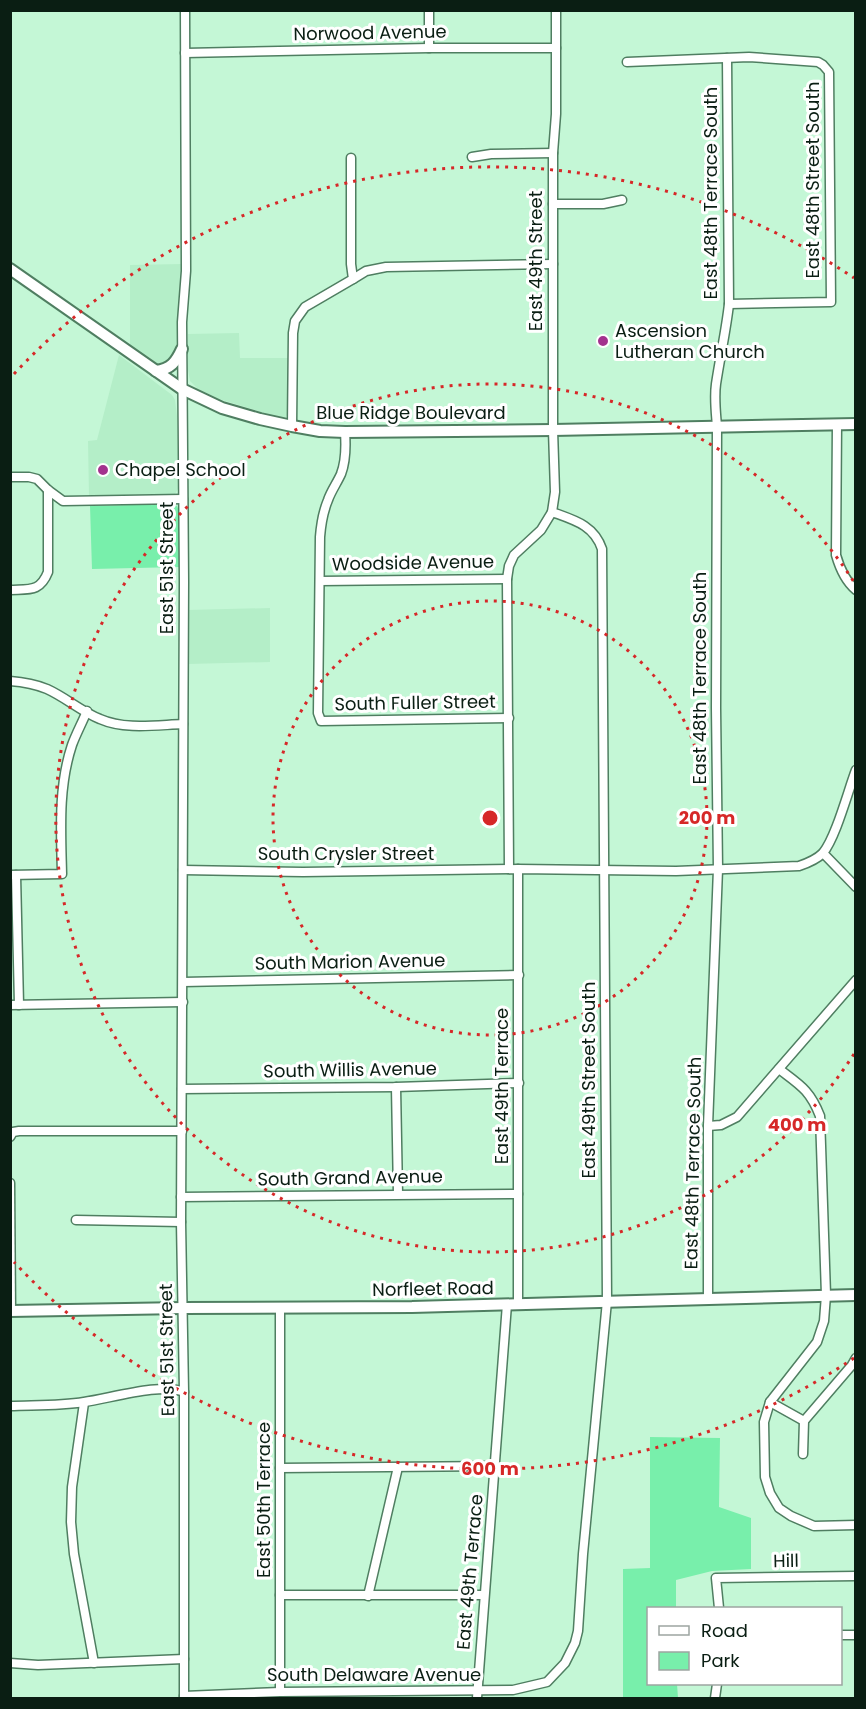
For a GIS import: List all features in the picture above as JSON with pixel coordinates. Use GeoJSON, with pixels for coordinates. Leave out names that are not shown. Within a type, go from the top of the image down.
{"type":"FeatureCollection","features":[{"type":"Feature","properties":{"kind":"street","name":"East 51st Street"},"geometry":{"type":"LineString","coordinates":[[184,1697],[184,1392],[181,1197],[182,349],[186,271],[185,10]]}},
{"type":"Feature","properties":{"kind":"street"},"geometry":{"type":"LineString","coordinates":[[429,10],[429,48]]}},
{"type":"Feature","properties":{"kind":"street","name":"East 49th Street"},"geometry":{"type":"LineString","coordinates":[[552,512],[555,492],[553,153],[556,114],[556,10]]}},
{"type":"Feature","properties":{"kind":"street","name":"Norwood Avenue"},"geometry":{"type":"LineString","coordinates":[[186,53],[556,48]]}},
{"type":"Feature","properties":{"kind":"street","name":"East 48th Street South"},"geometry":{"type":"LineString","coordinates":[[727,58],[749,57],[818,62],[829,72],[831,302],[729,304]]}},
{"type":"Feature","properties":{"kind":"street"},"geometry":{"type":"LineString","coordinates":[[627,62],[727,58]]}},
{"type":"Feature","properties":{"kind":"street","name":"East 48th Terrace South"},"geometry":{"type":"LineString","coordinates":[[708,1298],[708,1126],[718,869],[717,427],[715,406],[716,385],[729,304],[727,58]]}},
{"type":"Feature","properties":{"kind":"street"},"geometry":{"type":"LineString","coordinates":[[472,157],[491,154],[553,153]]}},
{"type":"Feature","properties":{"kind":"street"},"geometry":{"type":"LineString","coordinates":[[351,158],[352,279]]}},
{"type":"Feature","properties":{"kind":"street"},"geometry":{"type":"LineString","coordinates":[[553,204],[603,204],[622,201]]}},
{"type":"Feature","properties":{"kind":"street"},"geometry":{"type":"LineString","coordinates":[[292,426],[293,333],[295,321],[305,307],[366,271],[386,267],[553,264]]}},
{"type":"Feature","properties":{"kind":"street","name":"Blue Ridge Boulevard"},"geometry":{"type":"LineString","coordinates":[[10,269],[182,389],[222,408],[292,426],[320,431],[345,432],[855,424]]}},
{"type":"Feature","properties":{"kind":"street"},"geometry":{"type":"LineString","coordinates":[[156,371],[167,369],[174,364],[182,349]]}},
{"type":"Feature","properties":{"kind":"street"},"geometry":{"type":"LineString","coordinates":[[837,424],[836,555],[840,568],[855,590]]}},
{"type":"Feature","properties":{"kind":"street"},"geometry":{"type":"LineString","coordinates":[[320,581],[322,521],[328,497],[343,465],[346,446],[345,432]]}},
{"type":"Feature","properties":{"kind":"street"},"geometry":{"type":"LineString","coordinates":[[10,477],[37,479],[63,501],[183,499]]}},
{"type":"Feature","properties":{"kind":"street"},"geometry":{"type":"LineString","coordinates":[[10,590],[34,589],[44,584],[48,572],[48,490]]}},
{"type":"Feature","properties":{"kind":"street","name":"East 49th Terrace"},"geometry":{"type":"LineString","coordinates":[[477,1695],[495,1466],[513,1304],[518,1194],[519,975],[509,718],[507,579],[514,555],[541,530],[552,512]]}},
{"type":"Feature","properties":{"kind":"street","name":"East 49th Street South"},"geometry":{"type":"LineString","coordinates":[[552,512],[590,529],[599,540],[602,549],[607,1301],[578,1631],[575,1643],[560,1670]]}},
{"type":"Feature","properties":{"kind":"street","name":"Woodside Avenue"},"geometry":{"type":"LineString","coordinates":[[320,581],[507,579]]}},
{"type":"Feature","properties":{"kind":"street","name":"South Fuller Street"},"geometry":{"type":"LineString","coordinates":[[320,581],[318,713],[321,721],[509,718]]}},
{"type":"Feature","properties":{"kind":"street"},"geometry":{"type":"LineString","coordinates":[[10,681],[33,684],[46,689],[99,719],[122,725],[183,724]]}},
{"type":"Feature","properties":{"kind":"street"},"geometry":{"type":"LineString","coordinates":[[87,711],[72,746],[63,782],[62,874],[13,875],[15,1005],[183,1002]]}},
{"type":"Feature","properties":{"kind":"street"},"geometry":{"type":"LineString","coordinates":[[855,770],[831,841],[823,853],[855,887]]}},
{"type":"Feature","properties":{"kind":"street","name":"South Crysler Street"},"geometry":{"type":"LineString","coordinates":[[183,870],[676,871],[799,866],[823,853]]}},
{"type":"Feature","properties":{"kind":"street","name":"South Marion Avenue"},"geometry":{"type":"LineString","coordinates":[[183,982],[519,975]]}},
{"type":"Feature","properties":{"kind":"street"},"geometry":{"type":"LineString","coordinates":[[708,1126],[721,1125],[737,1117],[855,980]]}},
{"type":"Feature","properties":{"kind":"street"},"geometry":{"type":"LineString","coordinates":[[778,1069],[805,1089],[814,1101],[820,1116],[826,1295],[824,1321],[817,1342],[770,1402],[764,1422],[765,1477],[770,1493],[779,1508],[790,1516],[814,1526],[855,1525]]}},
{"type":"Feature","properties":{"kind":"street","name":"South Willis Avenue"},"geometry":{"type":"LineString","coordinates":[[182,1089],[396,1087],[519,1083]]}},
{"type":"Feature","properties":{"kind":"street"},"geometry":{"type":"LineString","coordinates":[[396,1087],[398,1194]]}},
{"type":"Feature","properties":{"kind":"street"},"geometry":{"type":"LineString","coordinates":[[12,1134],[19,1131],[182,1131]]}},
{"type":"Feature","properties":{"kind":"street"},"geometry":{"type":"LineString","coordinates":[[10,1183],[11,1311]]}},
{"type":"Feature","properties":{"kind":"street","name":"South Grand Avenue"},"geometry":{"type":"LineString","coordinates":[[181,1197],[518,1194]]}},
{"type":"Feature","properties":{"kind":"street"},"geometry":{"type":"LineString","coordinates":[[76,1220],[181,1222]]}},
{"type":"Feature","properties":{"kind":"street","name":"Norfleet Road"},"geometry":{"type":"LineString","coordinates":[[11,1311],[412,1307],[855,1295]]}},
{"type":"Feature","properties":{"kind":"street","name":"East 50th Terrace"},"geometry":{"type":"LineString","coordinates":[[280,1307],[280,1692]]}},
{"type":"Feature","properties":{"kind":"street"},"geometry":{"type":"LineString","coordinates":[[803,1454],[804,1421],[852,1365],[855,1358]]}},
{"type":"Feature","properties":{"kind":"street"},"geometry":{"type":"LineString","coordinates":[[10,1406],[84,1402],[141,1391],[172,1389],[184,1392]]}},
{"type":"Feature","properties":{"kind":"street"},"geometry":{"type":"LineString","coordinates":[[84,1402],[72,1487],[71,1522],[74,1554],[94,1663]]}},
{"type":"Feature","properties":{"kind":"street"},"geometry":{"type":"LineString","coordinates":[[770,1402],[804,1421]]}},
{"type":"Feature","properties":{"kind":"street"},"geometry":{"type":"LineString","coordinates":[[280,1468],[495,1466]]}},
{"type":"Feature","properties":{"kind":"street"},"geometry":{"type":"LineString","coordinates":[[368,1596],[398,1467]]}},
{"type":"Feature","properties":{"kind":"street","name":"Hill"},"geometry":{"type":"LineString","coordinates":[[719,1607],[716,1578],[855,1576]]}},
{"type":"Feature","properties":{"kind":"street"},"geometry":{"type":"LineString","coordinates":[[280,1595],[484,1594]]}},
{"type":"Feature","properties":{"kind":"street"},"geometry":{"type":"LineString","coordinates":[[10,1663],[38,1665],[184,1659]]}},
{"type":"Feature","properties":{"kind":"street","name":"South Delaware Avenue"},"geometry":{"type":"LineString","coordinates":[[184,1697],[280,1692],[477,1695],[547,1682],[560,1670]]}},
{"type":"Feature","properties":{"kind":"shaded area"},"geometry":{"type":"Polygon","coordinates":[[[182,264],[176,350],[171,362],[154,364],[130,345],[130,265],[182,264]]]}},
{"type":"Feature","properties":{"kind":"shaded area"},"geometry":{"type":"Polygon","coordinates":[[[239,333],[240,358],[288,358],[288,413],[286,417],[278,417],[219,399],[198,389],[190,381],[188,334],[239,333]]]}},
{"type":"Feature","properties":{"kind":"shaded area"},"geometry":{"type":"Polygon","coordinates":[[[119,355],[172,395],[175,400],[178,489],[175,494],[89,496],[88,441],[97,440],[119,355]]]}},
{"type":"Feature","properties":{"kind":"shaded area"},"geometry":{"type":"Polygon","coordinates":[[[270,608],[270,662],[188,664],[187,610],[270,608]]]}},
{"type":"Feature","properties":{"kind":"green space"},"geometry":{"type":"Polygon","coordinates":[[[173,504],[179,511],[179,567],[92,569],[90,506],[173,504]]]}},
{"type":"Feature","properties":{"kind":"green space"},"geometry":{"type":"Polygon","coordinates":[[[650,1437],[720,1438],[719,1507],[751,1518],[751,1569],[712,1571],[676,1580],[676,1607],[647,1607],[647,1685],[677,1685],[678,1698],[623,1698],[623,1569],[650,1568],[650,1437]]]}},
{"type":"Feature","properties":{"kind":"place","name":"Ascension Lutheran Church"},"geometry":{"type":"Point","coordinates":[603,341]}},
{"type":"Feature","properties":{"kind":"place","name":"Chapel School"},"geometry":{"type":"Point","coordinates":[103,470]}}]}
